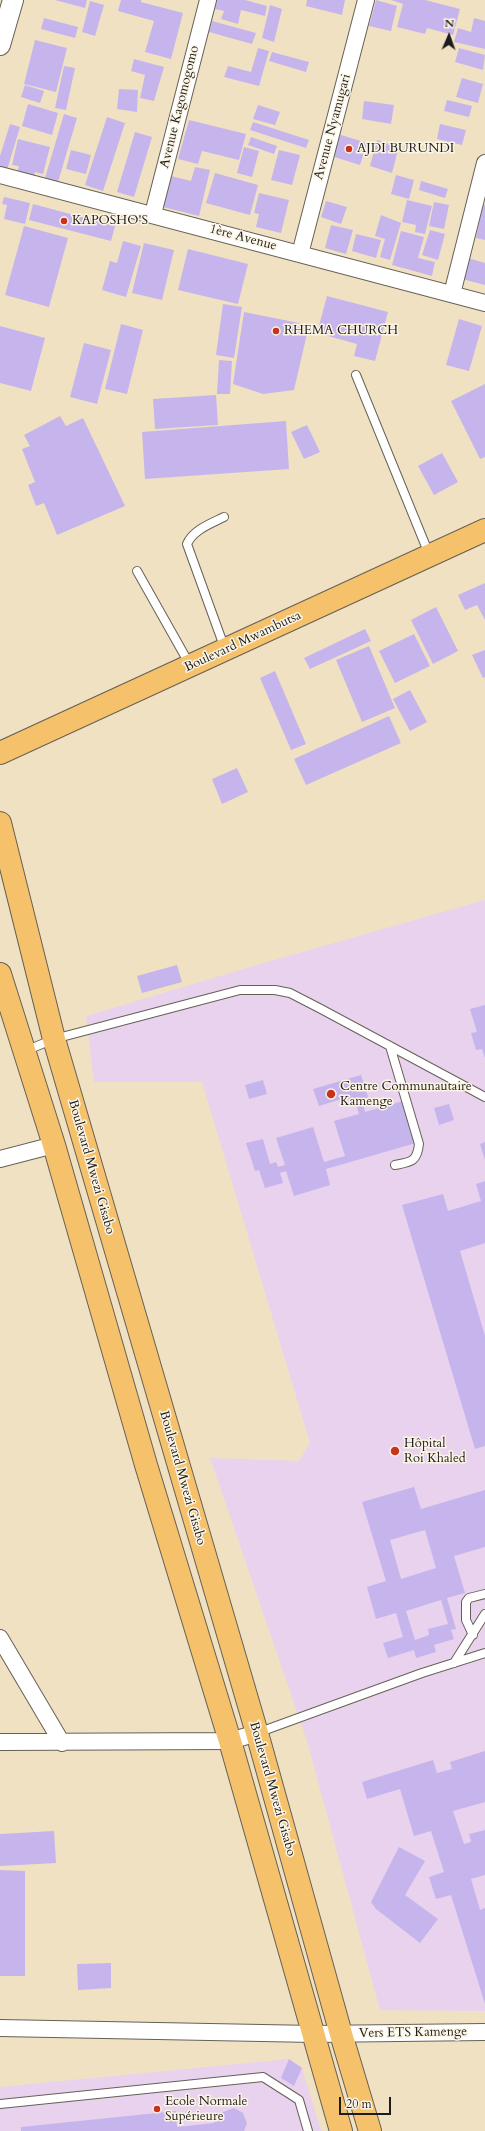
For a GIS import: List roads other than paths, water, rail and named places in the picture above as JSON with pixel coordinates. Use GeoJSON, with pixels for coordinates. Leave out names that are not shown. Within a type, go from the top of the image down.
{"type":"FeatureCollection","features":[{"type":"Feature","properties":{"kind":"main road","name":"Boulevard Mwambutsa"},"geometry":{"type":"LineString","coordinates":[[0,753],[485,530]]}},
{"type":"Feature","properties":{"kind":"main road","name":"Boulevard Mwezi Gisabo"},"geometry":{"type":"LineString","coordinates":[[0,823],[54,1039],[257,1733],[341,2034],[370,2131]]}},
{"type":"Feature","properties":{"kind":"main road","name":"Boulevard Mwezi Gisabo"},"geometry":{"type":"LineString","coordinates":[[0,974],[23,1052],[54,1145],[146,1465],[230,1741],[341,2131]]}},
{"type":"Feature","properties":{"kind":"main road"},"geometry":{"type":"LineString","coordinates":[[146,1465],[175,1455]]}},
{"type":"Feature","properties":{"kind":"street"},"geometry":{"type":"LineString","coordinates":[[0,45],[13,0]]}},
{"type":"Feature","properties":{"kind":"street","name":"Avenue Kagomogomo"},"geometry":{"type":"LineString","coordinates":[[153,214],[208,0]]}},
{"type":"Feature","properties":{"kind":"street","name":"Avenue Nyamugari"},"geometry":{"type":"LineString","coordinates":[[300,254],[366,0]]}},
{"type":"Feature","properties":{"kind":"street"},"geometry":{"type":"LineString","coordinates":[[452,294],[485,163]]}},
{"type":"Feature","properties":{"kind":"street","name":"1ère Avenue"},"geometry":{"type":"LineString","coordinates":[[0,175],[153,214],[485,303]]}},
{"type":"Feature","properties":{"kind":"street"},"geometry":{"type":"LineString","coordinates":[[0,1159],[54,1145]]}},
{"type":"Feature","properties":{"kind":"street"},"geometry":{"type":"LineString","coordinates":[[0,1638],[62,1743]]}},
{"type":"Feature","properties":{"kind":"street"},"geometry":{"type":"LineString","coordinates":[[0,1742],[62,1743],[230,1741],[257,1733]]}},
{"type":"Feature","properties":{"kind":"street","name":"Vers ETS Kamenge"},"geometry":{"type":"LineString","coordinates":[[0,2028],[314,2034],[485,2032]]}},
{"type":"Feature","properties":{"kind":"lane"},"geometry":{"type":"LineString","coordinates":[[356,375],[429,555]]}},
{"type":"Feature","properties":{"kind":"lane"},"geometry":{"type":"LineString","coordinates":[[224,517],[196,532],[190,537],[188,544],[226,650]]}},
{"type":"Feature","properties":{"kind":"lane"},"geometry":{"type":"LineString","coordinates":[[137,571],[190,666]]}},
{"type":"Feature","properties":{"kind":"lane"},"geometry":{"type":"LineString","coordinates":[[23,1052],[54,1039],[240,990],[259,989],[290,993],[485,1097]]}},
{"type":"Feature","properties":{"kind":"lane"},"geometry":{"type":"LineString","coordinates":[[390,1046],[419,1144],[418,1153],[412,1161],[395,1165]]}},
{"type":"Feature","properties":{"kind":"lane"},"geometry":{"type":"LineString","coordinates":[[473,1635],[466,1620],[466,1602],[469,1598],[485,1594]]}},
{"type":"Feature","properties":{"kind":"lane"},"geometry":{"type":"LineString","coordinates":[[454,1663],[485,1614]]}},
{"type":"Feature","properties":{"kind":"lane"},"geometry":{"type":"LineString","coordinates":[[257,1733],[485,1653]]}},
{"type":"Feature","properties":{"kind":"lane"},"geometry":{"type":"LineString","coordinates":[[0,2104],[263,2077],[299,2100],[308,2131]]}},
{"type":"Feature","properties":{"kind":"place","name":"AJDI BURUNDI"},"geometry":{"type":"Point","coordinates":[349,149]}},
{"type":"Feature","properties":{"kind":"place","name":"KAPOSHO'S"},"geometry":{"type":"Point","coordinates":[64,221]}},
{"type":"Feature","properties":{"kind":"place","name":"RHEMA CHURCH"},"geometry":{"type":"Point","coordinates":[276,331]}},
{"type":"Feature","properties":{"kind":"place","name":"Centre Communautaire Kamenge"},"geometry":{"type":"Point","coordinates":[331,1094]}},
{"type":"Feature","properties":{"kind":"place","name":"Hôpital Roi Khaled"},"geometry":{"type":"Point","coordinates":[395,1451]}},
{"type":"Feature","properties":{"kind":"place","name":"Ecole Normale Supérieure"},"geometry":{"type":"Point","coordinates":[157,2109]}}]}
